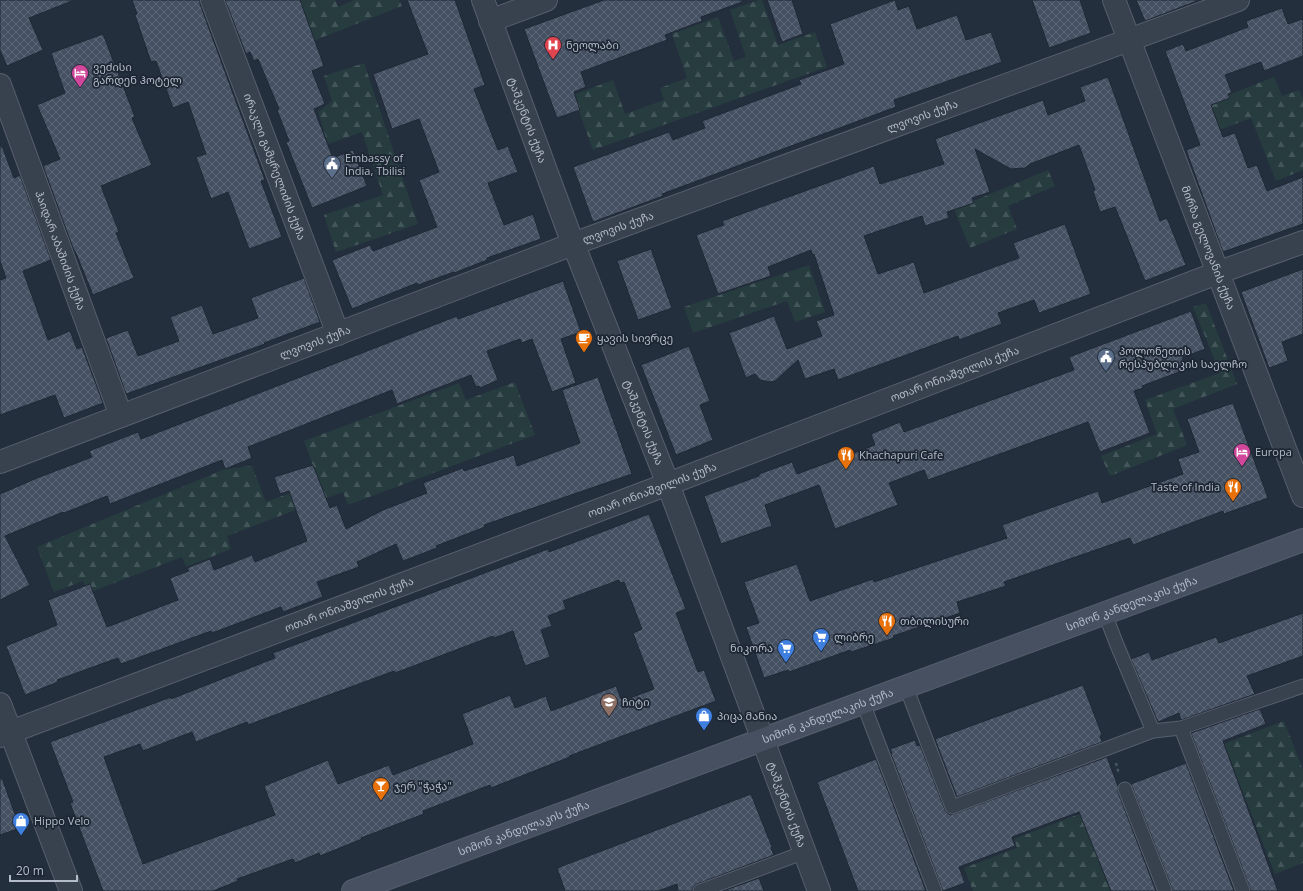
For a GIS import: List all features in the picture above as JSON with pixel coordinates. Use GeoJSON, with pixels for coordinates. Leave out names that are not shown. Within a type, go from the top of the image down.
{"type":"FeatureCollection","features":[{"type":"Feature","properties":{"kind":"main road","name":"სიმონ კანდელაკის ქუჩა"},"geometry":{"type":"LineString","coordinates":[[353,891],[1303,540]]}},
{"type":"Feature","properties":{"kind":"street","name":"ირაკლი გამყრელიძის ქუჩა"},"geometry":{"type":"LineString","coordinates":[[212,0],[338,334]]}},
{"type":"Feature","properties":{"kind":"street","name":"ტაშკენტის ქუჩა"},"geometry":{"type":"LineString","coordinates":[[483,0],[574,244],[668,484],[819,891]]}},
{"type":"Feature","properties":{"kind":"street"},"geometry":{"type":"LineString","coordinates":[[490,21],[546,0]]}},
{"type":"Feature","properties":{"kind":"street","name":"მირზა გელოვანის ქუჩა"},"geometry":{"type":"LineString","coordinates":[[1114,0],[1303,496]]}},
{"type":"Feature","properties":{"kind":"street","name":"ლვოვის ქუჩა"},"geometry":{"type":"LineString","coordinates":[[0,462],[574,244],[1130,41],[1238,0]]}},
{"type":"Feature","properties":{"kind":"street","name":"ჰაიდარ აბაშიძის ქუჩა"},"geometry":{"type":"LineString","coordinates":[[0,85],[121,416]]}},
{"type":"Feature","properties":{"kind":"street","name":"ოთარ ონიაშვილის ქუჩა"},"geometry":{"type":"LineString","coordinates":[[5,734],[668,484],[1217,273],[1303,242]]}},
{"type":"Feature","properties":{"kind":"street"},"geometry":{"type":"LineString","coordinates":[[0,704],[5,734],[71,891]]}},
{"type":"Feature","properties":{"kind":"lane"},"geometry":{"type":"LineString","coordinates":[[1105,614],[1154,731]]}},
{"type":"Feature","properties":{"kind":"lane"},"geometry":{"type":"LineString","coordinates":[[906,687],[952,807],[1154,731],[1181,728],[1303,686]]}},
{"type":"Feature","properties":{"kind":"lane"},"geometry":{"type":"LineString","coordinates":[[863,703],[935,891]]}},
{"type":"Feature","properties":{"kind":"lane"},"geometry":{"type":"LineString","coordinates":[[1181,728],[1243,891]]}},
{"type":"Feature","properties":{"kind":"lane"},"geometry":{"type":"LineString","coordinates":[[1125,789],[1165,891]]}},
{"type":"Feature","properties":{"kind":"lane"},"geometry":{"type":"LineString","coordinates":[[700,891],[805,852]]}},
{"type":"Feature","properties":{"kind":"path"},"geometry":{"type":"LineString","coordinates":[[1117,745],[1114,760],[1125,789]]}},
{"type":"Feature","properties":{"kind":"green space"},"geometry":{"type":"Polygon","coordinates":[[[297,0],[335,0],[338,7],[354,0],[399,0],[402,6],[313,41],[297,0]]]}},
{"type":"Feature","properties":{"kind":"green space"},"geometry":{"type":"Polygon","coordinates":[[[762,0],[778,45],[815,32],[827,67],[593,150],[573,95],[613,80],[625,114],[664,100],[660,88],[687,78],[672,34],[718,17],[734,61],[746,57],[730,10],[762,0]]]}},
{"type":"Feature","properties":{"kind":"green space"},"geometry":{"type":"Polygon","coordinates":[[[364,63],[418,224],[336,252],[324,215],[383,195],[362,132],[328,144],[318,112],[332,101],[324,76],[364,63]]]}},
{"type":"Feature","properties":{"kind":"green space"},"geometry":{"type":"Polygon","coordinates":[[[1274,77],[1282,96],[1299,90],[1303,99],[1303,170],[1276,181],[1251,118],[1214,132],[1203,105],[1274,77]]]}},
{"type":"Feature","properties":{"kind":"green space"},"geometry":{"type":"Polygon","coordinates":[[[1048,170],[1055,186],[1008,206],[1017,229],[970,248],[954,209],[1048,170]]]}},
{"type":"Feature","properties":{"kind":"green space"},"geometry":{"type":"Polygon","coordinates":[[[809,265],[825,312],[795,322],[787,301],[693,333],[684,307],[809,265]]]}},
{"type":"Feature","properties":{"kind":"green space"},"geometry":{"type":"Polygon","coordinates":[[[1206,303],[1237,384],[1173,409],[1187,445],[1110,476],[1101,456],[1157,434],[1145,400],[1220,373],[1193,307],[1206,303]]]}},
{"type":"Feature","properties":{"kind":"green space"},"geometry":{"type":"Polygon","coordinates":[[[515,382],[535,435],[348,505],[343,492],[227,536],[231,549],[186,567],[182,557],[88,593],[83,581],[54,592],[37,547],[225,469],[252,466],[266,502],[319,482],[304,441],[459,383],[466,400],[515,382]]]}},
{"type":"Feature","properties":{"kind":"green space"},"geometry":{"type":"Polygon","coordinates":[[[1284,721],[1303,770],[1303,863],[1275,874],[1224,744],[1284,721]]]}},
{"type":"Feature","properties":{"kind":"green space"},"geometry":{"type":"Polygon","coordinates":[[[1082,813],[1112,891],[973,891],[964,868],[1017,848],[1014,839],[1082,813]]]}},
{"type":"Feature","properties":{"kind":"building"},"geometry":{"type":"Polygon","coordinates":[[[0,0],[72,1],[29,18],[43,50],[7,66],[0,50],[0,0]]]}},
{"type":"Feature","properties":{"kind":"building"},"geometry":{"type":"Polygon","coordinates":[[[132,0],[200,0],[200,4],[265,180],[261,181],[282,237],[249,249],[228,192],[211,199],[196,157],[206,154],[188,102],[173,108],[156,61],[151,62],[135,15],[137,14],[132,0]]]}},
{"type":"Feature","properties":{"kind":"building"},"geometry":{"type":"Polygon","coordinates":[[[225,0],[300,0],[324,66],[312,71],[325,104],[314,109],[333,158],[353,150],[367,186],[312,208],[286,142],[289,141],[277,110],[279,109],[258,59],[254,61],[250,52],[246,54],[225,0]]]}},
{"type":"Feature","properties":{"kind":"building"},"geometry":{"type":"Polygon","coordinates":[[[407,0],[455,0],[485,85],[474,89],[498,150],[508,146],[518,172],[488,183],[504,225],[533,214],[541,239],[487,258],[487,260],[454,273],[418,285],[417,283],[352,309],[332,260],[370,245],[373,251],[437,227],[419,180],[439,172],[419,119],[392,129],[373,74],[428,54],[407,0]]]}},
{"type":"Feature","properties":{"kind":"building"},"geometry":{"type":"Polygon","coordinates":[[[604,0],[742,0],[742,2],[701,17],[702,21],[665,35],[667,40],[581,72],[586,87],[574,92],[580,110],[557,118],[524,29],[604,0]]]}},
{"type":"Feature","properties":{"kind":"building"},"geometry":{"type":"Polygon","coordinates":[[[767,0],[792,0],[803,34],[782,42],[767,0]]]}},
{"type":"Feature","properties":{"kind":"building"},"geometry":{"type":"Polygon","coordinates":[[[895,0],[898,10],[909,6],[917,29],[957,15],[966,40],[991,32],[1002,62],[894,100],[896,107],[662,194],[663,196],[593,222],[573,167],[669,132],[673,140],[705,128],[702,121],[801,84],[799,80],[844,64],[830,24],[895,0]]]}},
{"type":"Feature","properties":{"kind":"building"},"geometry":{"type":"Polygon","coordinates":[[[1032,0],[1080,0],[1091,33],[1049,48],[1032,0]]]}},
{"type":"Feature","properties":{"kind":"building"},"geometry":{"type":"Polygon","coordinates":[[[1136,0],[1197,0],[1197,1],[1145,21],[1136,0]]]}},
{"type":"Feature","properties":{"kind":"building"},"geometry":{"type":"Polygon","coordinates":[[[1282,8],[1288,24],[1303,19],[1303,56],[1264,71],[1261,62],[1225,75],[1232,93],[1228,94],[1230,98],[1211,105],[1223,137],[1235,133],[1248,168],[1257,165],[1267,191],[1303,177],[1303,224],[1223,252],[1186,150],[1200,145],[1165,51],[1183,44],[1186,51],[1248,27],[1246,21],[1282,8]]]}},
{"type":"Feature","properties":{"kind":"building"},"geometry":{"type":"Polygon","coordinates":[[[103,34],[135,117],[132,118],[152,165],[101,186],[119,232],[116,233],[134,278],[93,295],[74,251],[43,166],[60,159],[37,105],[65,93],[51,53],[103,34]]]}},
{"type":"Feature","properties":{"kind":"building"},"geometry":{"type":"Polygon","coordinates":[[[1108,77],[1160,221],[1167,218],[1186,265],[1145,281],[1115,207],[1100,212],[1093,191],[1095,190],[1079,145],[1030,164],[1025,168],[1011,169],[975,149],[990,192],[972,198],[974,203],[947,212],[949,218],[925,226],[922,216],[864,236],[878,274],[914,262],[924,293],[1019,258],[1013,243],[1065,224],[1091,294],[1039,313],[1034,300],[998,313],[1002,324],[959,340],[958,336],[838,380],[834,369],[805,379],[798,360],[775,381],[770,382],[760,380],[755,374],[746,378],[729,333],[774,316],[787,349],[822,336],[816,321],[834,315],[814,254],[813,255],[811,250],[768,267],[771,276],[718,294],[696,235],[724,225],[722,221],[874,166],[880,184],[944,164],[935,139],[1043,100],[1048,115],[1085,101],[1080,87],[1108,77]]]}},
{"type":"Feature","properties":{"kind":"building"},"geometry":{"type":"Polygon","coordinates":[[[0,146],[2,146],[14,178],[20,175],[51,260],[23,271],[48,340],[70,331],[77,349],[82,347],[103,403],[64,418],[55,395],[0,415],[0,280],[6,278],[0,261],[0,146]]]}},
{"type":"Feature","properties":{"kind":"building"},"geometry":{"type":"Polygon","coordinates":[[[651,249],[672,308],[638,320],[617,261],[651,249]]]}},
{"type":"Feature","properties":{"kind":"building"},"geometry":{"type":"Polygon","coordinates":[[[1303,269],[1303,334],[1282,342],[1288,361],[1269,368],[1241,292],[1303,269]]]}},
{"type":"Feature","properties":{"kind":"building"},"geometry":{"type":"Polygon","coordinates":[[[304,278],[320,322],[264,343],[265,344],[126,394],[106,338],[128,330],[138,356],[179,341],[170,317],[202,305],[213,334],[258,318],[251,298],[304,278]]]}},
{"type":"Feature","properties":{"kind":"building"},"geometry":{"type":"Polygon","coordinates":[[[563,281],[581,332],[561,339],[576,383],[552,392],[532,339],[522,343],[520,339],[487,351],[498,380],[480,388],[479,386],[476,387],[471,375],[397,404],[392,390],[248,447],[252,458],[225,469],[222,460],[110,504],[107,496],[5,536],[30,585],[0,600],[0,494],[92,457],[89,451],[138,432],[141,439],[457,316],[458,319],[563,281]]]}},
{"type":"Feature","properties":{"kind":"building"},"geometry":{"type":"Polygon","coordinates":[[[1191,311],[1205,349],[1182,358],[1187,369],[1142,386],[1143,388],[1134,391],[1150,433],[1100,452],[1088,422],[928,480],[924,470],[889,483],[898,505],[835,529],[819,485],[765,505],[772,526],[721,544],[704,496],[792,462],[797,474],[875,445],[871,434],[900,422],[904,432],[1074,370],[1069,357],[1191,311]]]}},
{"type":"Feature","properties":{"kind":"building"},"geometry":{"type":"Polygon","coordinates":[[[689,346],[710,401],[700,405],[713,440],[676,455],[641,365],[689,346]]]}},
{"type":"Feature","properties":{"kind":"building"},"geometry":{"type":"Polygon","coordinates":[[[598,377],[632,474],[484,525],[485,527],[436,546],[437,548],[403,561],[396,544],[357,562],[359,567],[317,582],[323,597],[283,612],[281,607],[212,633],[211,631],[121,664],[118,658],[57,680],[58,682],[25,695],[6,646],[57,625],[48,600],[90,584],[107,627],[178,600],[170,578],[189,571],[187,568],[210,559],[214,570],[252,555],[255,562],[307,541],[289,491],[280,494],[274,477],[313,465],[330,508],[337,505],[346,529],[383,510],[427,493],[423,483],[463,468],[464,471],[514,455],[517,466],[580,443],[562,390],[598,377]]]}},
{"type":"Feature","properties":{"kind":"building"},"geometry":{"type":"Polygon","coordinates":[[[1233,403],[1268,498],[1224,514],[1223,511],[1133,545],[1130,538],[1004,582],[1006,586],[957,602],[960,613],[893,636],[894,638],[851,652],[850,650],[789,672],[788,670],[764,678],[746,627],[759,623],[744,582],[797,564],[810,601],[873,579],[874,582],[1007,538],[1002,525],[1098,491],[1102,503],[1183,474],[1178,459],[1199,452],[1187,419],[1233,403]]]}},
{"type":"Feature","properties":{"kind":"building"},"geometry":{"type":"Polygon","coordinates":[[[649,514],[686,609],[676,613],[698,672],[704,670],[716,701],[569,756],[570,757],[491,788],[490,785],[423,811],[424,814],[361,838],[362,839],[320,856],[319,853],[295,863],[293,859],[237,879],[238,881],[213,891],[103,891],[70,803],[73,802],[50,742],[171,697],[171,699],[275,658],[273,653],[548,549],[549,552],[649,514]],[[619,580],[563,601],[566,609],[548,616],[552,626],[541,630],[550,657],[525,666],[513,631],[494,638],[493,636],[395,673],[394,671],[248,725],[247,722],[196,742],[192,732],[143,751],[140,744],[104,757],[143,864],[275,815],[264,786],[328,760],[338,784],[389,765],[393,775],[473,744],[462,714],[510,695],[515,708],[546,696],[551,711],[616,686],[622,701],[654,689],[633,633],[642,629],[624,582],[620,583],[619,580]]]}},
{"type":"Feature","properties":{"kind":"building"},"geometry":{"type":"Polygon","coordinates":[[[1303,613],[1303,656],[1247,676],[1255,694],[1181,720],[1179,713],[1158,722],[1131,659],[1149,652],[1152,660],[1216,637],[1219,643],[1303,613]]]}},
{"type":"Feature","properties":{"kind":"building"},"geometry":{"type":"Polygon","coordinates":[[[1083,685],[1102,735],[1100,736],[1102,742],[957,797],[935,739],[1083,685]]]}},
{"type":"Feature","properties":{"kind":"building"},"geometry":{"type":"Polygon","coordinates":[[[1260,709],[1266,724],[1223,741],[1278,891],[1251,891],[1191,733],[1260,709]]]}},
{"type":"Feature","properties":{"kind":"building"},"geometry":{"type":"Polygon","coordinates":[[[915,740],[917,746],[920,745],[945,810],[951,815],[1107,757],[1118,786],[1118,792],[1156,891],[1111,891],[1079,812],[1012,837],[1015,846],[959,867],[965,883],[943,891],[890,749],[915,740]]]}},
{"type":"Feature","properties":{"kind":"building"},"geometry":{"type":"Polygon","coordinates":[[[876,759],[926,891],[858,891],[817,782],[876,759]]]}},
{"type":"Feature","properties":{"kind":"building"},"geometry":{"type":"Polygon","coordinates":[[[1186,763],[1234,891],[1173,891],[1131,784],[1186,763]]]}},
{"type":"Feature","properties":{"kind":"building"},"geometry":{"type":"Polygon","coordinates":[[[2,778],[20,828],[0,835],[0,779],[2,778]]]}},
{"type":"Feature","properties":{"kind":"building"},"geometry":{"type":"Polygon","coordinates":[[[751,794],[774,855],[697,884],[694,886],[692,891],[678,891],[677,884],[658,891],[565,891],[557,868],[751,794]]]}},
{"type":"Feature","properties":{"kind":"building"},"geometry":{"type":"Polygon","coordinates":[[[759,878],[764,891],[723,891],[759,878]]]}},
{"type":"Feature","properties":{"kind":"place","name":"ნეოლაბი"},"geometry":{"type":"Point","coordinates":[553,60]}},
{"type":"Feature","properties":{"kind":"place","name":"ვეძისი გარდენ ჰოტელ"},"geometry":{"type":"Point","coordinates":[80,88]}},
{"type":"Feature","properties":{"kind":"place","name":"Embassy of India, Tbilisi"},"geometry":{"type":"Point","coordinates":[332,179]}},
{"type":"Feature","properties":{"kind":"place","name":"ყავის სივრცე"},"geometry":{"type":"Point","coordinates":[584,353]}},
{"type":"Feature","properties":{"kind":"place","name":"პოლონეთის რესპუბლიკის საელჩო"},"geometry":{"type":"Point","coordinates":[1106,372]}},
{"type":"Feature","properties":{"kind":"place","name":"Europa"},"geometry":{"type":"Point","coordinates":[1242,467]}},
{"type":"Feature","properties":{"kind":"place","name":"Khachapuri Cafe"},"geometry":{"type":"Point","coordinates":[846,470]}},
{"type":"Feature","properties":{"kind":"place","name":"Taste of India"},"geometry":{"type":"Point","coordinates":[1233,502]}},
{"type":"Feature","properties":{"kind":"place","name":"თბილისური"},"geometry":{"type":"Point","coordinates":[887,636]}},
{"type":"Feature","properties":{"kind":"place","name":"ლიბრე"},"geometry":{"type":"Point","coordinates":[821,652]}},
{"type":"Feature","properties":{"kind":"place","name":"ნიკორა"},"geometry":{"type":"Point","coordinates":[786,663]}},
{"type":"Feature","properties":{"kind":"place","name":"ჩიტი"},"geometry":{"type":"Point","coordinates":[609,717]}},
{"type":"Feature","properties":{"kind":"place","name":"პიცა მანია"},"geometry":{"type":"Point","coordinates":[704,731]}},
{"type":"Feature","properties":{"kind":"place","name":"ჯერ \"ჭაჭა\""},"geometry":{"type":"Point","coordinates":[381,801]}},
{"type":"Feature","properties":{"kind":"place","name":"Hippo Velo"},"geometry":{"type":"Point","coordinates":[21,836]}}]}
